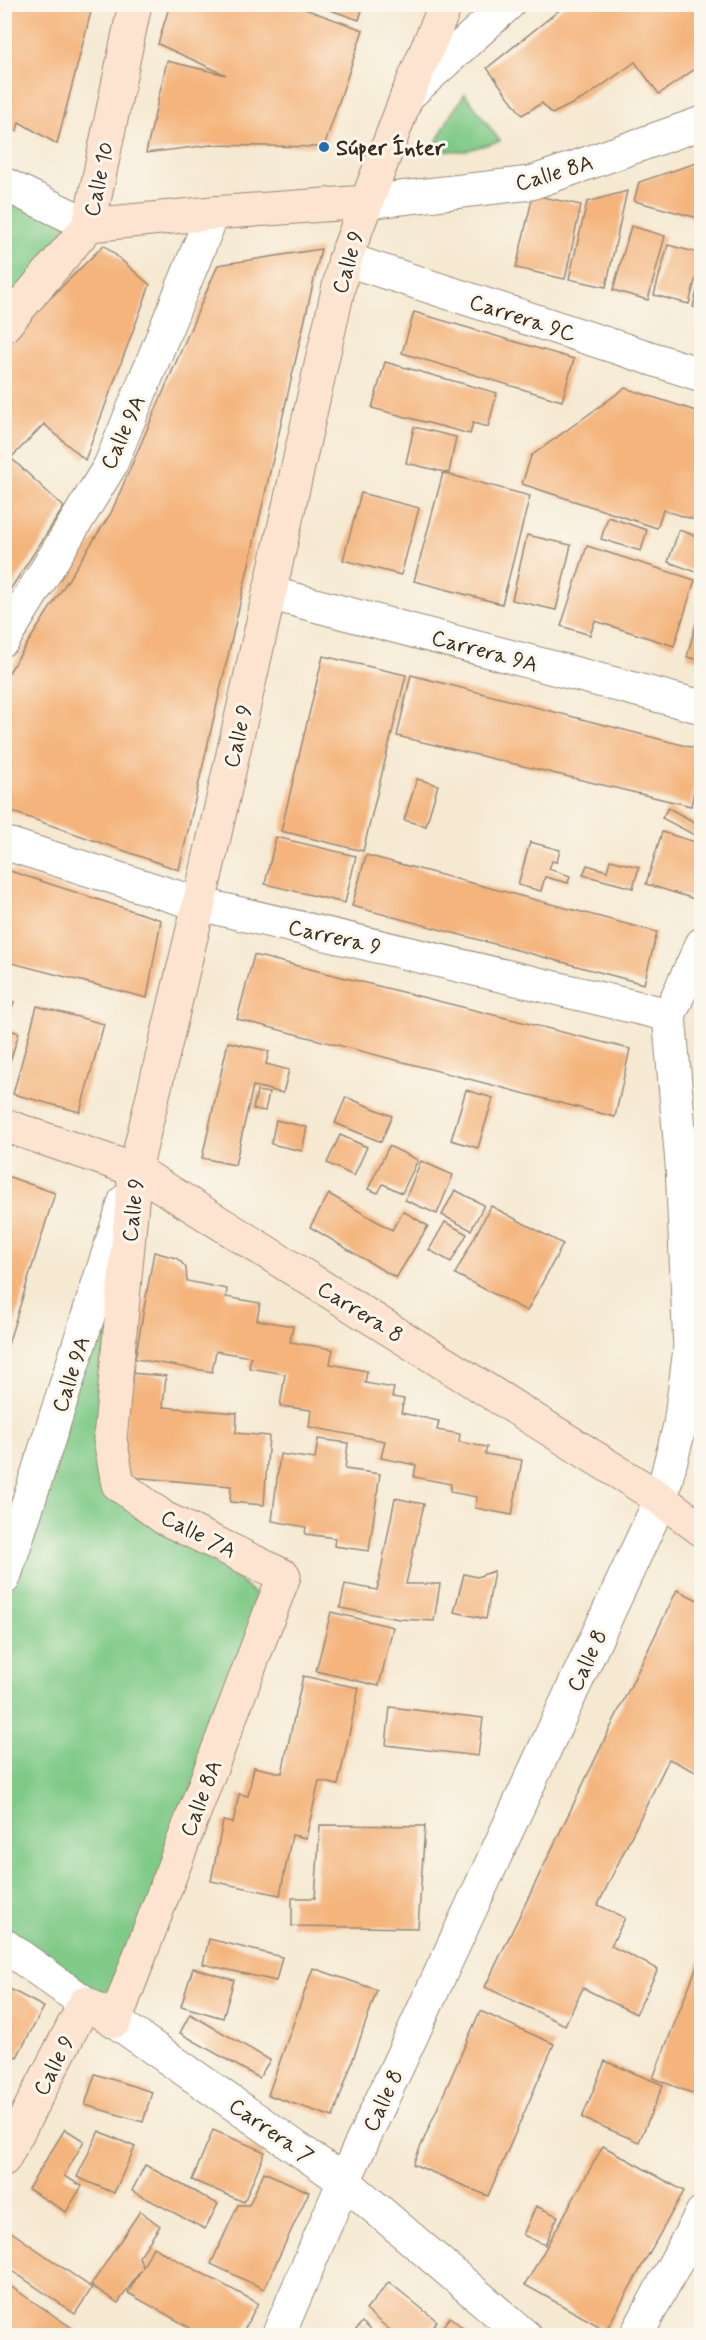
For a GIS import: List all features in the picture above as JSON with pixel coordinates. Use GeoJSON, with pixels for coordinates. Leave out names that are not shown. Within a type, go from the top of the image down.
{"type":"FeatureCollection","features":[{"type":"Feature","properties":{"kind":"street","name":"Calle 10"},"geometry":{"type":"LineString","coordinates":[[4,326],[89,225],[135,4]]}},
{"type":"Feature","properties":{"kind":"street","name":"Calle 9"},"geometry":{"type":"LineString","coordinates":[[118,1484],[111,1439],[135,1170],[199,904],[345,259],[407,96],[446,4]]}},
{"type":"Feature","properties":{"kind":"street"},"geometry":{"type":"LineString","coordinates":[[407,96],[508,4]]}},
{"type":"Feature","properties":{"kind":"street","name":"Calle 8A"},"geometry":{"type":"LineString","coordinates":[[366,202],[531,183],[702,123]]}},
{"type":"Feature","properties":{"kind":"street"},"geometry":{"type":"LineString","coordinates":[[4,184],[89,225],[366,202]]}},
{"type":"Feature","properties":{"kind":"street","name":"Calle 9A"},"geometry":{"type":"LineString","coordinates":[[4,639],[110,466],[213,213]]}},
{"type":"Feature","properties":{"kind":"street","name":"Carrera 9C"},"geometry":{"type":"LineString","coordinates":[[345,259],[702,375]]}},
{"type":"Feature","properties":{"kind":"street","name":"Carrera 9A"},"geometry":{"type":"LineString","coordinates":[[269,593],[702,707]]}},
{"type":"Feature","properties":{"kind":"street","name":"Carrera 9"},"geometry":{"type":"LineString","coordinates":[[4,843],[199,904],[669,1015]]}},
{"type":"Feature","properties":{"kind":"street","name":"Calle 8"},"geometry":{"type":"LineString","coordinates":[[278,2336],[344,2181],[661,1499],[680,1425],[690,1349],[682,1163],[669,1015],[702,944]]}},
{"type":"Feature","properties":{"kind":"street","name":"Carrera 8"},"geometry":{"type":"LineString","coordinates":[[4,1125],[135,1170],[661,1499],[702,1530]]}},
{"type":"Feature","properties":{"kind":"street","name":"Calle 9A"},"geometry":{"type":"LineString","coordinates":[[4,1578],[135,1170]]}},
{"type":"Feature","properties":{"kind":"street","name":"Calle 7A"},"geometry":{"type":"LineString","coordinates":[[118,1484],[164,1518],[284,1576]]}},
{"type":"Feature","properties":{"kind":"street","name":"Calle 8A"},"geometry":{"type":"LineString","coordinates":[[115,2021],[284,1576]]}},
{"type":"Feature","properties":{"kind":"street","name":"Carrera 7"},"geometry":{"type":"LineString","coordinates":[[4,1945],[344,2181],[525,2336]]}},
{"type":"Feature","properties":{"kind":"street","name":"Calle 9"},"geometry":{"type":"LineString","coordinates":[[4,2159],[86,2003]]}},
{"type":"Feature","properties":{"kind":"street"},"geometry":{"type":"LineString","coordinates":[[636,2336],[702,2213]]}},
{"type":"Feature","properties":{"kind":"green space"},"geometry":{"type":"Polygon","coordinates":[[[465,94],[500,141],[464,151],[432,150],[450,116],[465,94]]]}},
{"type":"Feature","properties":{"kind":"green space"},"geometry":{"type":"Polygon","coordinates":[[[5,183],[89,225],[5,326],[5,183]]]}},
{"type":"Feature","properties":{"kind":"green space"},"geometry":{"type":"Polygon","coordinates":[[[135,1170],[112,1488],[142,1504],[259,1597],[127,2029],[5,1945],[5,1578],[135,1170]]]}},
{"type":"Feature","properties":{"kind":"building"},"geometry":{"type":"Polygon","coordinates":[[[4,4],[93,4],[57,144],[19,122],[17,131],[4,127],[4,4]]]}},
{"type":"Feature","properties":{"kind":"building"},"geometry":{"type":"Polygon","coordinates":[[[170,4],[291,4],[363,30],[324,147],[211,145],[146,153],[167,61],[226,75],[158,44],[170,4]]]}},
{"type":"Feature","properties":{"kind":"building"},"geometry":{"type":"Polygon","coordinates":[[[313,4],[364,4],[359,20],[313,4]]]}},
{"type":"Feature","properties":{"kind":"building"},"geometry":{"type":"Polygon","coordinates":[[[567,4],[702,4],[702,64],[659,94],[635,62],[586,97],[552,114],[542,103],[522,115],[487,68],[567,4]]]}},
{"type":"Feature","properties":{"kind":"building"},"geometry":{"type":"Polygon","coordinates":[[[702,161],[702,219],[634,201],[639,182],[702,161]]]}},
{"type":"Feature","properties":{"kind":"building"},"geometry":{"type":"Polygon","coordinates":[[[627,191],[606,287],[569,279],[587,202],[627,191]]]}},
{"type":"Feature","properties":{"kind":"building"},"geometry":{"type":"Polygon","coordinates":[[[533,195],[581,205],[565,279],[516,268],[533,195]]]}},
{"type":"Feature","properties":{"kind":"building"},"geometry":{"type":"Polygon","coordinates":[[[631,226],[665,236],[648,300],[613,290],[631,226]]]}},
{"type":"Feature","properties":{"kind":"building"},"geometry":{"type":"Polygon","coordinates":[[[104,245],[150,285],[85,460],[44,424],[11,458],[64,507],[4,599],[4,344],[104,245]]]}},
{"type":"Feature","properties":{"kind":"building"},"geometry":{"type":"Polygon","coordinates":[[[668,245],[702,254],[689,304],[654,295],[668,245]]]}},
{"type":"Feature","properties":{"kind":"building"},"geometry":{"type":"Polygon","coordinates":[[[321,249],[179,870],[4,809],[4,680],[111,513],[218,265],[321,249]]]}},
{"type":"Feature","properties":{"kind":"building"},"geometry":{"type":"Polygon","coordinates":[[[702,276],[702,309],[693,307],[702,276]]]}},
{"type":"Feature","properties":{"kind":"building"},"geometry":{"type":"Polygon","coordinates":[[[414,312],[574,359],[562,401],[402,353],[414,312]]]}},
{"type":"Feature","properties":{"kind":"building"},"geometry":{"type":"Polygon","coordinates":[[[385,362],[497,393],[488,427],[473,423],[470,434],[372,408],[385,362]]]}},
{"type":"Feature","properties":{"kind":"building"},"geometry":{"type":"Polygon","coordinates":[[[625,388],[702,413],[702,522],[663,510],[657,528],[522,484],[531,456],[625,388]]]}},
{"type":"Feature","properties":{"kind":"building"},"geometry":{"type":"Polygon","coordinates":[[[414,427],[456,437],[449,473],[406,463],[414,427]]]}},
{"type":"Feature","properties":{"kind":"building"},"geometry":{"type":"Polygon","coordinates":[[[443,473],[530,496],[502,604],[414,581],[443,473]]]}},
{"type":"Feature","properties":{"kind":"building"},"geometry":{"type":"Polygon","coordinates":[[[361,493],[419,508],[401,575],[343,560],[361,493]]]}},
{"type":"Feature","properties":{"kind":"building"},"geometry":{"type":"Polygon","coordinates":[[[608,517],[647,530],[641,551],[601,539],[608,517]]]}},
{"type":"Feature","properties":{"kind":"building"},"geometry":{"type":"Polygon","coordinates":[[[679,530],[702,538],[702,574],[668,562],[679,530]]]}},
{"type":"Feature","properties":{"kind":"building"},"geometry":{"type":"Polygon","coordinates":[[[527,535],[571,545],[556,610],[512,600],[527,535]]]}},
{"type":"Feature","properties":{"kind":"building"},"geometry":{"type":"Polygon","coordinates":[[[587,546],[695,580],[674,646],[595,621],[590,635],[561,626],[587,546]]]}},
{"type":"Feature","properties":{"kind":"building"},"geometry":{"type":"Polygon","coordinates":[[[702,605],[702,661],[687,657],[702,605]]]}},
{"type":"Feature","properties":{"kind":"building"},"geometry":{"type":"Polygon","coordinates":[[[323,656],[406,675],[363,851],[281,831],[323,656]]]}},
{"type":"Feature","properties":{"kind":"building"},"geometry":{"type":"Polygon","coordinates":[[[411,675],[702,750],[691,806],[397,736],[411,675]]]}},
{"type":"Feature","properties":{"kind":"building"},"geometry":{"type":"Polygon","coordinates":[[[417,779],[438,785],[426,826],[404,820],[417,779]]]}},
{"type":"Feature","properties":{"kind":"building"},"geometry":{"type":"Polygon","coordinates":[[[668,808],[702,826],[702,839],[662,818],[668,808]]]}},
{"type":"Feature","properties":{"kind":"building"},"geometry":{"type":"Polygon","coordinates":[[[662,832],[702,844],[702,887],[698,900],[646,884],[662,832]]]}},
{"type":"Feature","properties":{"kind":"building"},"geometry":{"type":"Polygon","coordinates":[[[276,837],[356,856],[345,903],[265,884],[276,837]]]}},
{"type":"Feature","properties":{"kind":"building"},"geometry":{"type":"Polygon","coordinates":[[[530,842],[560,850],[557,862],[552,861],[549,869],[570,876],[568,883],[545,877],[541,891],[518,885],[530,842]]]}},
{"type":"Feature","properties":{"kind":"building"},"geometry":{"type":"Polygon","coordinates":[[[366,855],[657,932],[644,984],[352,906],[366,855]]]}},
{"type":"Feature","properties":{"kind":"building"},"geometry":{"type":"Polygon","coordinates":[[[610,860],[639,867],[633,888],[583,875],[587,865],[607,871],[610,860]]]}},
{"type":"Feature","properties":{"kind":"building"},"geometry":{"type":"Polygon","coordinates":[[[4,869],[161,920],[147,998],[4,961],[4,869]]]}},
{"type":"Feature","properties":{"kind":"building"},"geometry":{"type":"Polygon","coordinates":[[[254,955],[630,1049],[615,1117],[237,1019],[254,955]]]}},
{"type":"Feature","properties":{"kind":"building"},"geometry":{"type":"Polygon","coordinates":[[[4,999],[14,1002],[5,1028],[19,1033],[5,1077],[4,999]]]}},
{"type":"Feature","properties":{"kind":"building"},"geometry":{"type":"Polygon","coordinates":[[[37,1006],[104,1024],[80,1112],[13,1094],[37,1006]]]}},
{"type":"Feature","properties":{"kind":"building"},"geometry":{"type":"Polygon","coordinates":[[[228,1042],[269,1051],[266,1064],[289,1070],[283,1093],[253,1086],[235,1165],[202,1158],[228,1042]]]}},
{"type":"Feature","properties":{"kind":"building"},"geometry":{"type":"Polygon","coordinates":[[[466,1090],[493,1098],[478,1148],[451,1140],[466,1090]]]}},
{"type":"Feature","properties":{"kind":"building"},"geometry":{"type":"Polygon","coordinates":[[[257,1091],[269,1093],[265,1111],[253,1109],[257,1091]]]}},
{"type":"Feature","properties":{"kind":"building"},"geometry":{"type":"Polygon","coordinates":[[[346,1097],[392,1116],[381,1142],[335,1123],[346,1097]]]}},
{"type":"Feature","properties":{"kind":"building"},"geometry":{"type":"Polygon","coordinates":[[[276,1120],[307,1127],[302,1151],[271,1144],[276,1120]]]}},
{"type":"Feature","properties":{"kind":"building"},"geometry":{"type":"Polygon","coordinates":[[[340,1135],[367,1147],[354,1176],[327,1163],[340,1135]]]}},
{"type":"Feature","properties":{"kind":"building"},"geometry":{"type":"Polygon","coordinates":[[[389,1146],[418,1160],[402,1193],[383,1184],[378,1193],[368,1189],[389,1146]]]}},
{"type":"Feature","properties":{"kind":"building"},"geometry":{"type":"Polygon","coordinates":[[[421,1161],[453,1175],[437,1214],[405,1200],[421,1161]]]}},
{"type":"Feature","properties":{"kind":"building"},"geometry":{"type":"Polygon","coordinates":[[[4,1175],[55,1193],[5,1354],[4,1354],[4,1175]]]}},
{"type":"Feature","properties":{"kind":"building"},"geometry":{"type":"Polygon","coordinates":[[[455,1190],[484,1205],[471,1230],[442,1215],[455,1190]]]}},
{"type":"Feature","properties":{"kind":"building"},"geometry":{"type":"Polygon","coordinates":[[[329,1194],[392,1230],[403,1211],[428,1226],[396,1278],[310,1227],[329,1194]]]}},
{"type":"Feature","properties":{"kind":"building"},"geometry":{"type":"Polygon","coordinates":[[[491,1206],[563,1244],[527,1311],[455,1274],[491,1206]]]}},
{"type":"Feature","properties":{"kind":"building"},"geometry":{"type":"Polygon","coordinates":[[[445,1222],[467,1234],[451,1262],[429,1250],[445,1222]]]}},
{"type":"Feature","properties":{"kind":"building"},"geometry":{"type":"Polygon","coordinates":[[[154,1252],[176,1258],[181,1262],[186,1268],[187,1281],[227,1289],[226,1297],[260,1303],[257,1320],[293,1326],[290,1342],[333,1349],[330,1364],[367,1371],[365,1383],[394,1388],[392,1397],[404,1399],[401,1413],[439,1421],[437,1430],[460,1434],[459,1442],[487,1447],[485,1454],[522,1460],[512,1515],[475,1508],[477,1497],[450,1492],[451,1484],[414,1477],[416,1465],[381,1458],[385,1441],[309,1427],[311,1410],[280,1406],[285,1374],[249,1368],[251,1357],[216,1351],[212,1372],[135,1359],[154,1252]]]}},
{"type":"Feature","properties":{"kind":"building"},"geometry":{"type":"Polygon","coordinates":[[[130,1373],[166,1376],[163,1407],[237,1413],[236,1433],[269,1436],[264,1505],[230,1502],[231,1486],[121,1476],[130,1373]]]}},
{"type":"Feature","properties":{"kind":"building"},"geometry":{"type":"Polygon","coordinates":[[[318,1439],[348,1443],[345,1469],[380,1474],[369,1551],[334,1546],[335,1538],[305,1534],[306,1527],[272,1521],[280,1454],[315,1459],[318,1439]]]}},
{"type":"Feature","properties":{"kind":"building"},"geometry":{"type":"Polygon","coordinates":[[[395,1498],[424,1504],[406,1584],[440,1584],[434,1621],[399,1619],[340,1608],[345,1584],[377,1590],[395,1498]]]}},
{"type":"Feature","properties":{"kind":"building"},"geometry":{"type":"Polygon","coordinates":[[[494,1571],[486,1619],[454,1612],[464,1574],[477,1577],[494,1571]]]}},
{"type":"Feature","properties":{"kind":"building"},"geometry":{"type":"Polygon","coordinates":[[[677,1590],[702,1602],[702,1775],[669,1759],[598,1905],[625,1918],[611,1946],[658,1969],[636,2014],[583,1988],[565,2025],[485,1987],[677,1590]]]}},
{"type":"Feature","properties":{"kind":"building"},"geometry":{"type":"Polygon","coordinates":[[[331,1612],[393,1627],[379,1686],[316,1671],[331,1612]]]}},
{"type":"Feature","properties":{"kind":"building"},"geometry":{"type":"Polygon","coordinates":[[[303,1676],[359,1688],[338,1785],[319,1781],[306,1838],[292,1835],[280,1895],[211,1881],[223,1821],[233,1823],[239,1794],[248,1796],[254,1767],[282,1773],[303,1676]]]}},
{"type":"Feature","properties":{"kind":"building"},"geometry":{"type":"Polygon","coordinates":[[[390,1707],[483,1718],[478,1756],[386,1745],[390,1707]]]}},
{"type":"Feature","properties":{"kind":"building"},"geometry":{"type":"Polygon","coordinates":[[[320,1825],[425,1826],[418,1928],[292,1926],[292,1898],[315,1898],[320,1825]]]}},
{"type":"Feature","properties":{"kind":"building"},"geometry":{"type":"Polygon","coordinates":[[[209,1939],[282,1957],[276,1981],[203,1964],[209,1939]]]}},
{"type":"Feature","properties":{"kind":"building"},"geometry":{"type":"Polygon","coordinates":[[[702,1956],[702,2097],[653,2078],[702,1956]]]}},
{"type":"Feature","properties":{"kind":"building"},"geometry":{"type":"Polygon","coordinates":[[[193,1968],[234,1980],[223,2018],[181,2006],[193,1968]]]}},
{"type":"Feature","properties":{"kind":"building"},"geometry":{"type":"Polygon","coordinates":[[[313,1968],[377,1990],[333,2117],[268,2095],[313,1968]]]}},
{"type":"Feature","properties":{"kind":"building"},"geometry":{"type":"Polygon","coordinates":[[[4,1986],[44,2007],[17,2057],[4,2051],[4,1986]]]}},
{"type":"Feature","properties":{"kind":"building"},"geometry":{"type":"Polygon","coordinates":[[[480,2011],[554,2044],[488,2196],[413,2164],[480,2011]]]}},
{"type":"Feature","properties":{"kind":"building"},"geometry":{"type":"Polygon","coordinates":[[[190,2014],[270,2060],[259,2078],[180,2033],[190,2014]]]}},
{"type":"Feature","properties":{"kind":"building"},"geometry":{"type":"Polygon","coordinates":[[[605,2061],[663,2085],[639,2142],[582,2118],[605,2061]]]}},
{"type":"Feature","properties":{"kind":"building"},"geometry":{"type":"Polygon","coordinates":[[[95,2074],[152,2092],[143,2122],[85,2105],[95,2074]]]}},
{"type":"Feature","properties":{"kind":"building"},"geometry":{"type":"Polygon","coordinates":[[[65,2129],[84,2141],[64,2176],[82,2186],[66,2212],[28,2189],[65,2129]]]}},
{"type":"Feature","properties":{"kind":"building"},"geometry":{"type":"Polygon","coordinates":[[[213,2130],[265,2152],[244,2202],[192,2180],[213,2130]]]}},
{"type":"Feature","properties":{"kind":"building"},"geometry":{"type":"Polygon","coordinates":[[[99,2131],[135,2147],[114,2193],[77,2177],[99,2131]]]}},
{"type":"Feature","properties":{"kind":"building"},"geometry":{"type":"Polygon","coordinates":[[[603,2146],[684,2191],[606,2330],[525,2285],[603,2146]]]}},
{"type":"Feature","properties":{"kind":"building"},"geometry":{"type":"Polygon","coordinates":[[[145,2165],[218,2204],[205,2229],[132,2191],[145,2165]]]}},
{"type":"Feature","properties":{"kind":"building"},"geometry":{"type":"Polygon","coordinates":[[[264,2172],[309,2192],[264,2289],[211,2264],[238,2205],[249,2205],[264,2172]]]}},
{"type":"Feature","properties":{"kind":"building"},"geometry":{"type":"Polygon","coordinates":[[[536,2206],[558,2216],[545,2245],[523,2235],[536,2206]]]}},
{"type":"Feature","properties":{"kind":"building"},"geometry":{"type":"Polygon","coordinates":[[[140,2211],[160,2226],[139,2257],[143,2267],[153,2247],[258,2303],[241,2336],[184,2336],[189,2327],[128,2293],[141,2270],[118,2303],[91,2285],[140,2211]]]}},
{"type":"Feature","properties":{"kind":"building"},"geometry":{"type":"Polygon","coordinates":[[[10,2231],[92,2288],[75,2314],[4,2265],[4,2239],[10,2231]]]}},
{"type":"Feature","properties":{"kind":"building"},"geometry":{"type":"Polygon","coordinates":[[[4,2282],[84,2336],[4,2336],[4,2282]]]}},
{"type":"Feature","properties":{"kind":"building"},"geometry":{"type":"Polygon","coordinates":[[[389,2282],[437,2321],[425,2336],[397,2336],[366,2310],[389,2282]]]}},
{"type":"Feature","properties":{"kind":"building"},"geometry":{"type":"Polygon","coordinates":[[[450,2317],[472,2336],[435,2336],[450,2317]]]}},
{"type":"Feature","properties":{"kind":"building"},"geometry":{"type":"Polygon","coordinates":[[[362,2322],[378,2336],[351,2336],[362,2322]]]}},
{"type":"Feature","properties":{"kind":"place","name":"Súper Ínter"},"geometry":{"type":"Point","coordinates":[324,147]}}]}
